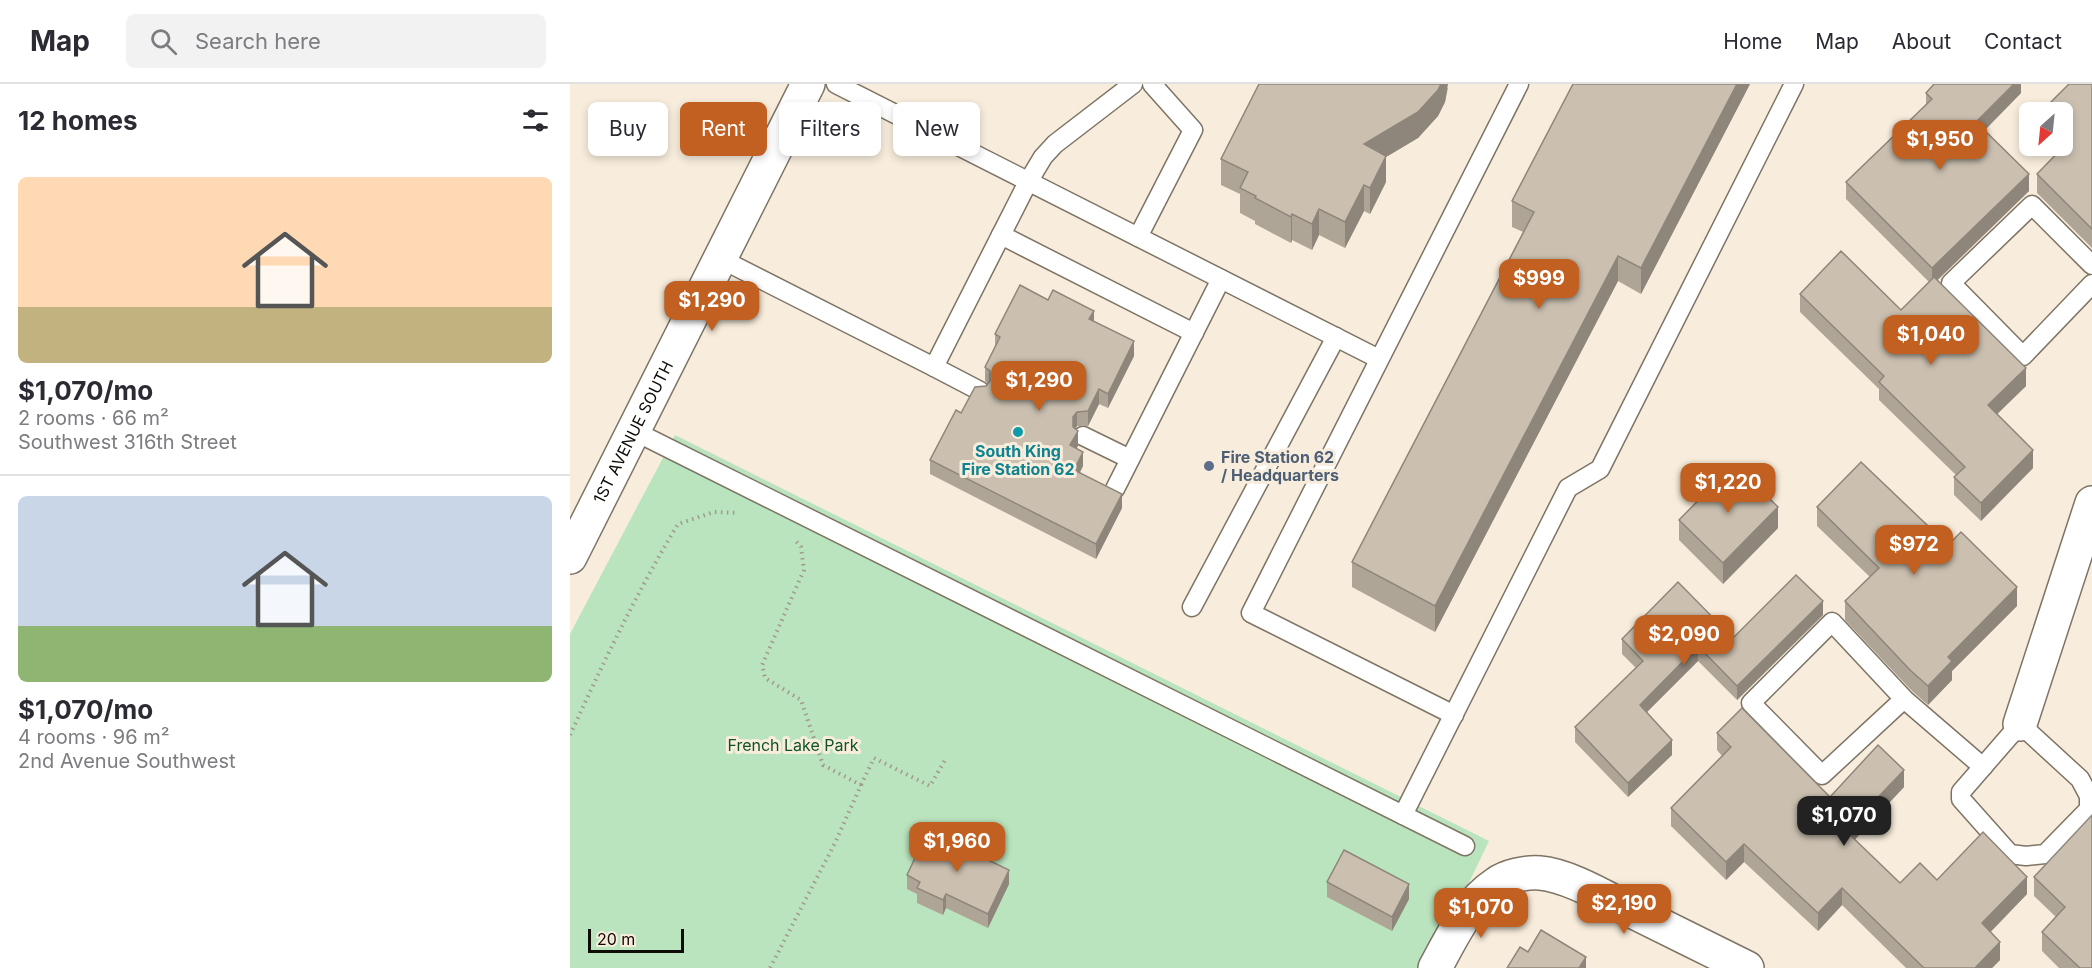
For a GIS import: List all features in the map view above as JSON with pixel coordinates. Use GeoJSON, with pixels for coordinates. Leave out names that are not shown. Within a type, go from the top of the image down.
{"type":"FeatureCollection","features":[{"type":"Feature","properties":{"kind":"street","name":"1ST AVENUE SOUTH"},"geometry":{"type":"LineString","coordinates":[[570,557],[808,84]]}},
{"type":"Feature","properties":{"kind":"street"},"geometry":{"type":"LineString","coordinates":[[2020,723],[2092,503]]}},
{"type":"Feature","properties":{"kind":"street"},"geometry":{"type":"LineString","coordinates":[[1435,968],[1474,904],[1498,882],[1528,873],[1554,876],[1604,897],[1747,968]]}},
{"type":"Feature","properties":{"kind":"lane"},"geometry":{"type":"LineString","coordinates":[[836,84],[1380,359]]}},
{"type":"Feature","properties":{"kind":"lane"},"geometry":{"type":"LineString","coordinates":[[934,368],[1028,182],[1043,157],[1055,144],[1133,84]]}},
{"type":"Feature","properties":{"kind":"lane"},"geometry":{"type":"LineString","coordinates":[[1138,237],[1193,130],[1152,84]]}},
{"type":"Feature","properties":{"kind":"lane"},"geometry":{"type":"LineString","coordinates":[[1454,715],[1251,613],[1519,84]]}},
{"type":"Feature","properties":{"kind":"lane"},"geometry":{"type":"LineString","coordinates":[[1403,815],[1568,489],[1600,469],[1794,84]]}},
{"type":"Feature","properties":{"kind":"lane"},"geometry":{"type":"LineString","coordinates":[[2092,266],[2032,205],[1951,283],[2023,356],[2092,284]]}},
{"type":"Feature","properties":{"kind":"lane"},"geometry":{"type":"LineString","coordinates":[[1001,235],[1194,333]]}},
{"type":"Feature","properties":{"kind":"lane"},"geometry":{"type":"LineString","coordinates":[[720,259],[980,390]]}},
{"type":"Feature","properties":{"kind":"lane"},"geometry":{"type":"LineString","coordinates":[[1115,489],[1221,279]]}},
{"type":"Feature","properties":{"kind":"lane"},"geometry":{"type":"LineString","coordinates":[[1192,607],[1336,337]]}},
{"type":"Feature","properties":{"kind":"lane"},"geometry":{"type":"LineString","coordinates":[[634,431],[1465,846]]}},
{"type":"Feature","properties":{"kind":"lane"},"geometry":{"type":"LineString","coordinates":[[1083,435],[1130,459]]}},
{"type":"Feature","properties":{"kind":"lane"},"geometry":{"type":"LineString","coordinates":[[1904,699],[1822,775],[1751,703],[1832,622],[1904,699],[1983,767]]}},
{"type":"Feature","properties":{"kind":"lane"},"geometry":{"type":"LineString","coordinates":[[2020,723],[2079,779],[2089,796],[2089,809],[2045,854],[2026,856],[2010,854],[1961,799],[1961,792],[2020,723]]}},
{"type":"Feature","properties":{"kind":"path"},"geometry":{"type":"LineString","coordinates":[[570,735],[641,587],[678,524],[714,512],[744,513]]}},
{"type":"Feature","properties":{"kind":"path"},"geometry":{"type":"LineString","coordinates":[[791,534],[801,547],[804,570],[762,665],[765,678],[801,700],[823,765],[861,785]]}},
{"type":"Feature","properties":{"kind":"path"},"geometry":{"type":"LineString","coordinates":[[770,968],[835,843],[874,758],[930,786],[945,760]]}},
{"type":"Feature","properties":{"kind":"green space","name":"French Lake Park"},"geometry":{"type":"Polygon","coordinates":[[[675,435],[1489,841],[1428,968],[570,968],[570,634],[675,435]]]}},
{"type":"Feature","properties":{"kind":"building"},"geometry":{"type":"Polygon","coordinates":[[[1259,84],[1441,84],[1418,112],[1364,144],[1386,156],[1370,188],[1364,185],[1345,222],[1319,209],[1312,224],[1292,214],[1291,217],[1240,188],[1248,172],[1221,159],[1259,84]]]}},
{"type":"Feature","properties":{"kind":"building"},"geometry":{"type":"Polygon","coordinates":[[[1573,84],[1737,84],[1641,268],[1618,256],[1435,606],[1352,562],[1534,212],[1512,201],[1573,84]]]}},
{"type":"Feature","properties":{"kind":"building"},"geometry":{"type":"Polygon","coordinates":[[[1934,84],[2014,84],[1976,122],[2029,174],[1932,268],[1846,182],[1932,99],[1926,93],[1934,84]]]}},
{"type":"Feature","properties":{"kind":"building"},"geometry":{"type":"Polygon","coordinates":[[[2069,84],[2092,84],[2092,229],[2037,174],[2054,156],[2073,156],[2073,102],[2051,102],[2069,84]]]}},
{"type":"Feature","properties":{"kind":"building"},"geometry":{"type":"Polygon","coordinates":[[[1841,251],[1901,310],[1934,277],[2026,368],[1988,405],[2033,450],[1981,503],[1954,477],[1965,467],[1879,382],[1884,376],[1800,294],[1841,251]]]}},
{"type":"Feature","properties":{"kind":"building","name":"South King Fire Station 62"},"geometry":{"type":"Polygon","coordinates":[[[1020,285],[1048,300],[1053,290],[1094,311],[1089,319],[1134,341],[1108,394],[1099,389],[1088,411],[1077,412],[1073,417],[1073,427],[1078,431],[1070,445],[1083,452],[1074,470],[1122,494],[1096,544],[930,460],[956,410],[961,413],[975,387],[986,386],[990,381],[990,371],[985,367],[1000,337],[995,334],[1020,285]]]}},
{"type":"Feature","properties":{"kind":"building"},"geometry":{"type":"Polygon","coordinates":[[[1861,462],[1948,545],[1961,532],[2017,587],[1948,657],[1952,661],[1928,686],[1845,601],[1879,568],[1817,507],[1861,462]]]}},
{"type":"Feature","properties":{"kind":"building"},"geometry":{"type":"Polygon","coordinates":[[[1734,464],[1778,507],[1723,563],[1679,520],[1734,464]]]}},
{"type":"Feature","properties":{"kind":"building"},"geometry":{"type":"Polygon","coordinates":[[[1796,575],[1823,601],[1737,686],[1698,646],[1640,705],[1672,740],[1628,783],[1575,727],[1643,661],[1622,639],[1678,582],[1733,638],[1796,575]]]}},
{"type":"Feature","properties":{"kind":"building"},"geometry":{"type":"Polygon","coordinates":[[[1742,708],[1830,797],[1878,745],[1904,770],[1846,831],[1900,883],[1920,863],[1937,880],[1983,832],[2027,877],[1982,923],[2000,942],[1975,968],[1924,968],[1842,888],[1818,913],[1744,844],[1726,862],[1671,808],[1731,747],[1717,733],[1742,708]]]}},
{"type":"Feature","properties":{"kind":"building"},"geometry":{"type":"Polygon","coordinates":[[[2092,815],[2092,968],[2080,968],[2042,932],[2065,907],[2034,877],[2092,815]]]}},
{"type":"Feature","properties":{"kind":"building"},"geometry":{"type":"Polygon","coordinates":[[[928,831],[1009,870],[988,914],[946,894],[943,900],[917,888],[920,882],[907,875],[928,831]]]}},
{"type":"Feature","properties":{"kind":"building"},"geometry":{"type":"Polygon","coordinates":[[[1344,850],[1409,884],[1392,917],[1327,882],[1344,850]]]}},
{"type":"Feature","properties":{"kind":"building"},"geometry":{"type":"Polygon","coordinates":[[[1541,930],[1586,957],[1579,968],[1507,968],[1520,947],[1528,952],[1541,930]]]}},
{"type":"Feature","properties":{"kind":"place","name":"South King Fire Station 62"},"geometry":{"type":"Point","coordinates":[1018,432]}},
{"type":"Feature","properties":{"kind":"place","name":"Fire Station 62 / Headquarters"},"geometry":{"type":"Point","coordinates":[1209,466]}}]}
